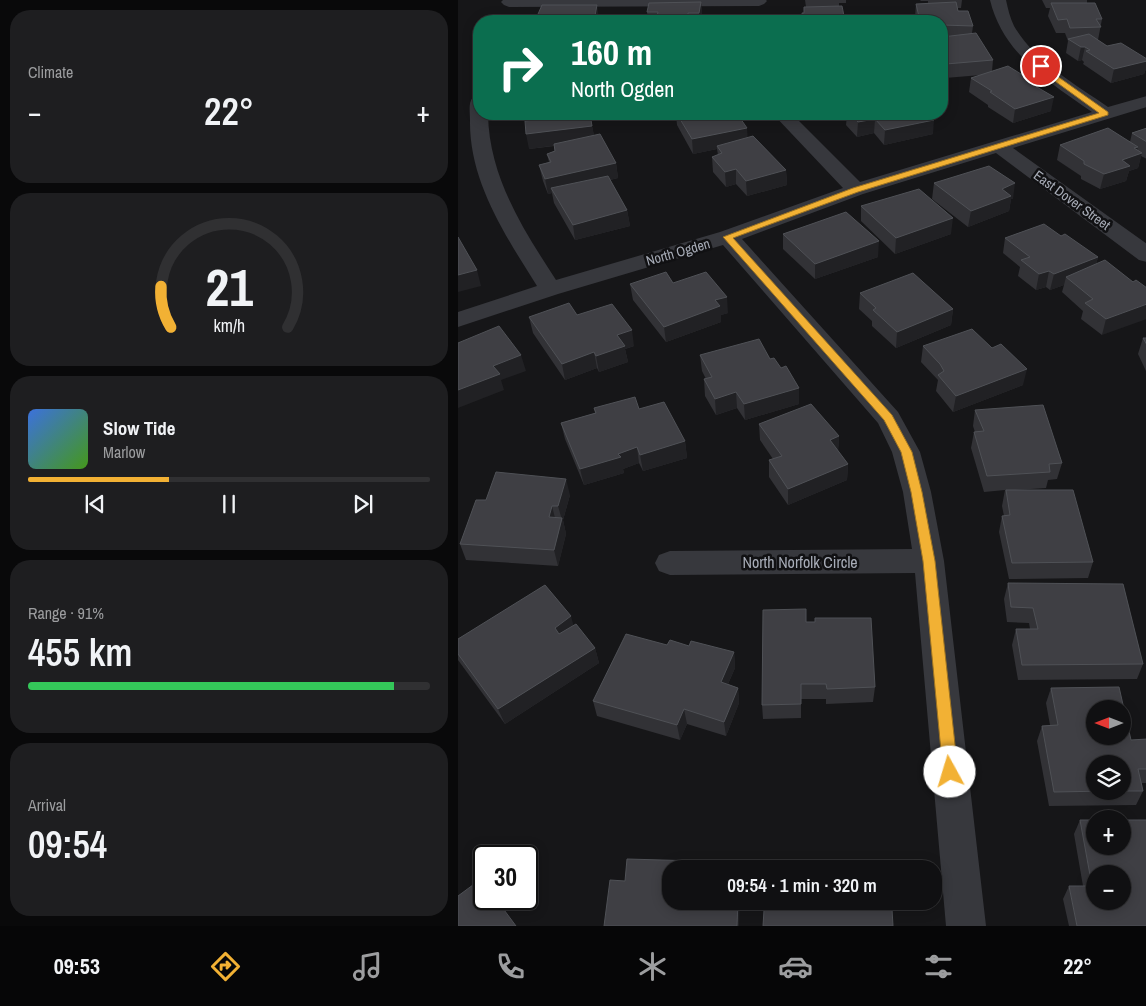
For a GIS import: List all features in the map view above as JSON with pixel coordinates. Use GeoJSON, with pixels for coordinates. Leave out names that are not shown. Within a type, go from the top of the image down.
{"type":"FeatureCollection","features":[{"type":"Feature","properties":{"kind":"street"},"geometry":{"type":"LineString","coordinates":[[998,0],[1005,26],[1028,54],[1054,77],[1105,113]]}},
{"type":"Feature","properties":{"kind":"street"},"geometry":{"type":"LineString","coordinates":[[507,6],[758,5]]}},
{"type":"Feature","properties":{"kind":"street","name":"North Ogden"},"geometry":{"type":"LineString","coordinates":[[458,320],[550,289],[728,237],[856,190],[1146,100]]}},
{"type":"Feature","properties":{"kind":"street"},"geometry":{"type":"LineString","coordinates":[[478,120],[488,178],[511,225],[550,289]]}},
{"type":"Feature","properties":{"kind":"street"},"geometry":{"type":"LineString","coordinates":[[788,120],[856,190]]}},
{"type":"Feature","properties":{"kind":"street","name":"East Dover Street"},"geometry":{"type":"LineString","coordinates":[[998,146],[1146,255]]}},
{"type":"Feature","properties":{"kind":"street"},"geometry":{"type":"LineString","coordinates":[[728,237],[889,418],[906,452],[917,492],[929,561],[966,926]]}},
{"type":"Feature","properties":{"kind":"street","name":"North Norfolk Circle"},"geometry":{"type":"LineString","coordinates":[[670,563],[929,561]]}},
{"type":"Feature","properties":{"kind":"building"},"geometry":{"type":"Polygon","coordinates":[[[701,2],[699,13],[688,13],[688,15],[657,15],[658,12],[647,12],[649,3],[701,2]]]}},
{"type":"Feature","properties":{"kind":"building"},"geometry":{"type":"Polygon","coordinates":[[[956,2],[958,11],[968,11],[973,26],[948,25],[948,15],[919,15],[916,4],[956,2]]]}},
{"type":"Feature","properties":{"kind":"building"},"geometry":{"type":"Polygon","coordinates":[[[1051,3],[1095,3],[1102,19],[1096,19],[1101,27],[1070,28],[1067,19],[1058,20],[1051,3]]]}},
{"type":"Feature","properties":{"kind":"building"},"geometry":{"type":"Polygon","coordinates":[[[542,5],[597,5],[595,15],[538,15],[542,5]]]}},
{"type":"Feature","properties":{"kind":"building"},"geometry":{"type":"Polygon","coordinates":[[[842,6],[844,15],[802,15],[804,7],[842,6]]]}},
{"type":"Feature","properties":{"kind":"building"},"geometry":{"type":"Polygon","coordinates":[[[976,33],[993,60],[948,64],[948,36],[976,33]]]}},
{"type":"Feature","properties":{"kind":"building"},"geometry":{"type":"Polygon","coordinates":[[[1089,34],[1107,46],[1121,43],[1147,59],[1147,61],[1114,69],[1086,51],[1090,50],[1068,39],[1089,34]]]}},
{"type":"Feature","properties":{"kind":"building"},"geometry":{"type":"Polygon","coordinates":[[[1008,66],[1034,82],[1030,83],[1054,97],[1015,109],[971,78],[1008,66]]]}},
{"type":"Feature","properties":{"kind":"building"},"geometry":{"type":"Polygon","coordinates":[[[591,120],[592,126],[526,134],[525,121],[591,120]]]}},
{"type":"Feature","properties":{"kind":"building"},"geometry":{"type":"Polygon","coordinates":[[[681,120],[741,120],[747,128],[692,139],[681,120]]]}},
{"type":"Feature","properties":{"kind":"building"},"geometry":{"type":"Polygon","coordinates":[[[876,120],[934,120],[885,130],[876,120]]]}},
{"type":"Feature","properties":{"kind":"building"},"geometry":{"type":"Polygon","coordinates":[[[1108,128],[1138,147],[1134,148],[1142,153],[1122,160],[1130,166],[1104,174],[1084,164],[1084,161],[1060,145],[1108,128]]]}},
{"type":"Feature","properties":{"kind":"building"},"geometry":{"type":"Polygon","coordinates":[[[1147,128],[1147,142],[1132,133],[1147,128]]]}},
{"type":"Feature","properties":{"kind":"building"},"geometry":{"type":"Polygon","coordinates":[[[600,134],[616,163],[545,179],[539,165],[551,162],[547,154],[555,151],[554,144],[600,134]]]}},
{"type":"Feature","properties":{"kind":"building"},"geometry":{"type":"Polygon","coordinates":[[[753,136],[786,170],[746,181],[736,169],[725,172],[712,157],[722,153],[717,146],[753,136]]]}},
{"type":"Feature","properties":{"kind":"building"},"geometry":{"type":"Polygon","coordinates":[[[989,166],[1015,183],[1002,189],[1011,196],[971,211],[934,183],[989,166]]]}},
{"type":"Feature","properties":{"kind":"building"},"geometry":{"type":"Polygon","coordinates":[[[608,176],[627,210],[573,225],[551,188],[608,176]]]}},
{"type":"Feature","properties":{"kind":"building"},"geometry":{"type":"Polygon","coordinates":[[[919,189],[953,218],[896,238],[861,206],[919,189]]]}},
{"type":"Feature","properties":{"kind":"building"},"geometry":{"type":"Polygon","coordinates":[[[846,212],[879,241],[815,264],[783,234],[846,212]]]}},
{"type":"Feature","properties":{"kind":"building"},"geometry":{"type":"Polygon","coordinates":[[[1044,224],[1061,236],[1065,234],[1098,257],[1054,274],[1049,271],[1039,274],[1021,260],[1030,257],[1005,238],[1044,224]]]}},
{"type":"Feature","properties":{"kind":"building"},"geometry":{"type":"Polygon","coordinates":[[[458,237],[477,270],[458,275],[458,237]]]}},
{"type":"Feature","properties":{"kind":"building"},"geometry":{"type":"Polygon","coordinates":[[[1105,260],[1133,282],[1136,280],[1147,288],[1147,304],[1106,319],[1085,303],[1093,299],[1066,277],[1105,260]]]}},
{"type":"Feature","properties":{"kind":"building"},"geometry":{"type":"Polygon","coordinates":[[[666,272],[673,283],[706,272],[727,297],[715,300],[720,306],[664,327],[630,284],[666,272]]]}},
{"type":"Feature","properties":{"kind":"building"},"geometry":{"type":"Polygon","coordinates":[[[913,273],[953,309],[897,332],[873,310],[876,308],[860,293],[913,273]]]}},
{"type":"Feature","properties":{"kind":"building"},"geometry":{"type":"Polygon","coordinates":[[[569,303],[577,315],[612,304],[632,330],[617,335],[625,346],[596,356],[594,352],[562,364],[529,317],[569,303]]]}},
{"type":"Feature","properties":{"kind":"building"},"geometry":{"type":"Polygon","coordinates":[[[499,326],[521,355],[493,366],[500,374],[458,390],[458,343],[499,326]]]}},
{"type":"Feature","properties":{"kind":"building"},"geometry":{"type":"Polygon","coordinates":[[[972,329],[992,348],[1001,344],[1027,369],[956,396],[938,375],[944,371],[940,364],[923,346],[972,329]]]}},
{"type":"Feature","properties":{"kind":"building"},"geometry":{"type":"Polygon","coordinates":[[[759,339],[770,359],[774,358],[781,368],[786,366],[799,388],[744,404],[736,392],[715,399],[704,379],[712,377],[700,355],[759,339]]]}},
{"type":"Feature","properties":{"kind":"building"},"geometry":{"type":"Polygon","coordinates":[[[635,397],[639,409],[664,402],[685,441],[640,455],[637,447],[618,454],[621,457],[580,469],[561,423],[596,413],[594,408],[635,397]]]}},
{"type":"Feature","properties":{"kind":"building"},"geometry":{"type":"Polygon","coordinates":[[[811,404],[839,436],[830,440],[848,464],[788,489],[769,460],[782,456],[759,424],[811,404]]]}},
{"type":"Feature","properties":{"kind":"building"},"geometry":{"type":"Polygon","coordinates":[[[1043,405],[1062,463],[1049,464],[1050,472],[987,476],[974,432],[984,431],[975,410],[1043,405]]]}},
{"type":"Feature","properties":{"kind":"building"},"geometry":{"type":"Polygon","coordinates":[[[496,472],[566,479],[558,506],[552,506],[549,517],[562,518],[554,550],[460,544],[476,500],[486,500],[496,472]]]}},
{"type":"Feature","properties":{"kind":"building"},"geometry":{"type":"Polygon","coordinates":[[[1006,490],[1073,490],[1093,562],[1012,563],[1002,516],[1010,515],[1006,490]]]}},
{"type":"Feature","properties":{"kind":"building"},"geometry":{"type":"Polygon","coordinates":[[[1008,583],[1123,584],[1143,664],[1022,665],[1016,629],[1038,629],[1033,608],[1011,607],[1008,583]]]}},
{"type":"Feature","properties":{"kind":"building"},"geometry":{"type":"Polygon","coordinates":[[[545,585],[571,616],[555,628],[559,634],[576,624],[595,648],[498,709],[458,654],[458,639],[545,585]]]}},
{"type":"Feature","properties":{"kind":"building"},"geometry":{"type":"Polygon","coordinates":[[[806,609],[806,622],[815,622],[815,618],[871,618],[875,687],[827,689],[826,684],[801,684],[801,704],[762,705],[763,610],[806,609]]]}},
{"type":"Feature","properties":{"kind":"building"},"geometry":{"type":"Polygon","coordinates":[[[626,634],[667,645],[670,640],[689,646],[691,641],[734,652],[721,682],[738,688],[724,722],[684,709],[677,725],[593,701],[626,634]]]}},
{"type":"Feature","properties":{"kind":"building"},"geometry":{"type":"Polygon","coordinates":[[[1119,687],[1122,700],[1086,700],[1086,745],[1131,745],[1131,740],[1147,739],[1147,769],[1138,769],[1143,791],[1131,791],[1131,755],[1086,755],[1086,791],[1054,792],[1042,726],[1058,725],[1051,688],[1119,687]]]}},
{"type":"Feature","properties":{"kind":"building"},"geometry":{"type":"Polygon","coordinates":[[[1080,820],[1086,820],[1086,853],[1080,820]]]}},
{"type":"Feature","properties":{"kind":"building"},"geometry":{"type":"Polygon","coordinates":[[[1131,820],[1147,820],[1147,926],[1077,926],[1069,886],[1086,886],[1086,910],[1131,910],[1131,865],[1088,865],[1086,855],[1131,855],[1131,820]]]}},
{"type":"Feature","properties":{"kind":"building"},"geometry":{"type":"Polygon","coordinates":[[[627,859],[662,860],[662,910],[738,910],[737,926],[604,926],[610,880],[625,881],[627,859]]]}},
{"type":"Feature","properties":{"kind":"building"},"geometry":{"type":"Polygon","coordinates":[[[473,885],[473,910],[504,910],[516,926],[458,926],[458,896],[473,885]]]}},
{"type":"Feature","properties":{"kind":"building"},"geometry":{"type":"Polygon","coordinates":[[[764,910],[892,910],[893,926],[763,926],[764,910]]]}},
{"type":"Feature","properties":{"kind":"route"},"geometry":{"type":"LineString","coordinates":[[950,772],[929,561],[917,492],[906,452],[889,418],[728,237],[856,190],[1105,113],[1041,66]]}}]}
